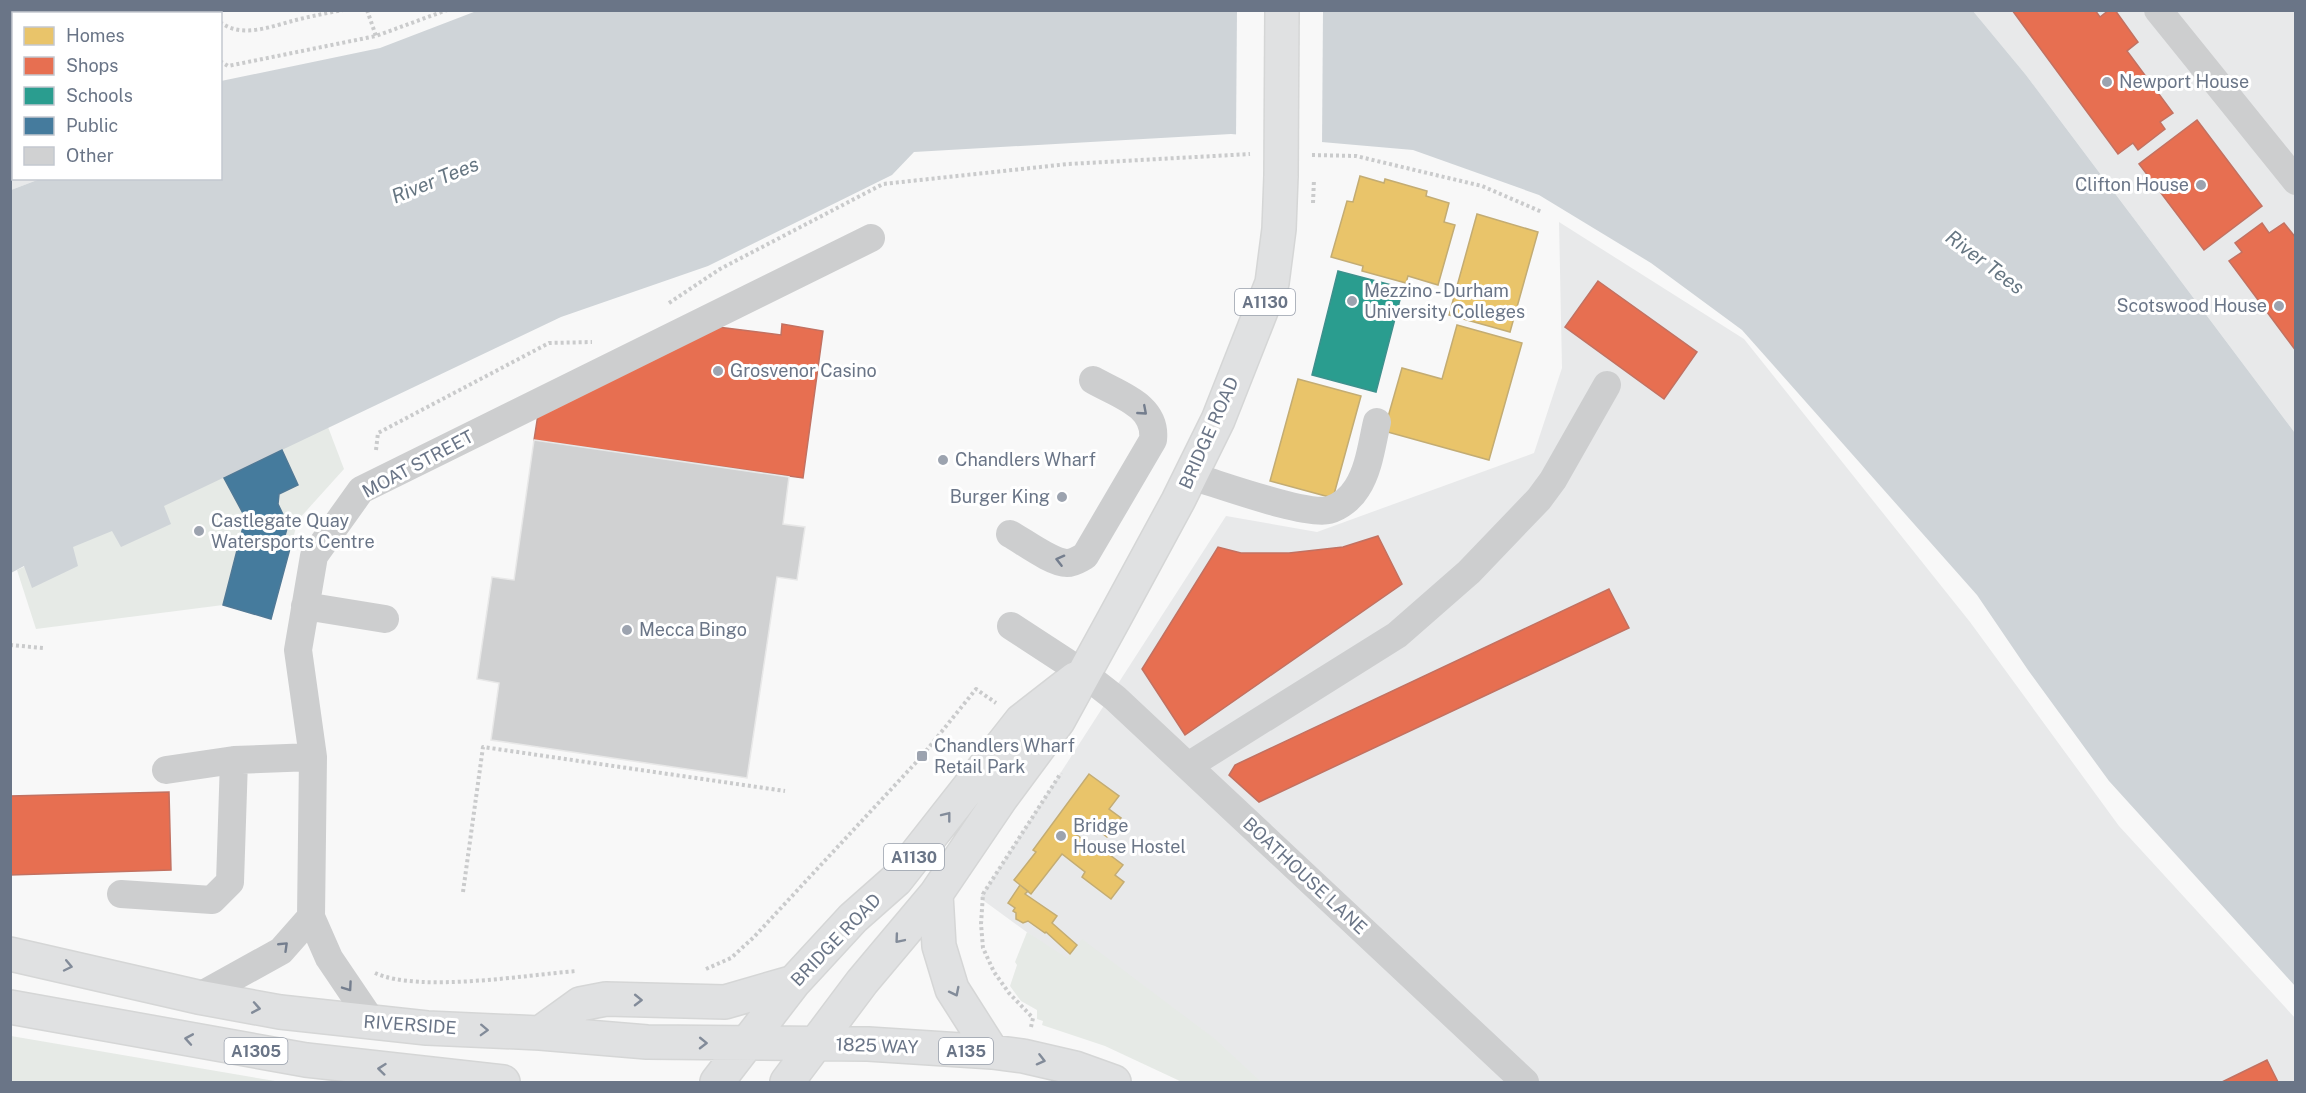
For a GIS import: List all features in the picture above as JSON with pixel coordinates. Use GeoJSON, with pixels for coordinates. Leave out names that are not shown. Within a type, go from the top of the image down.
{"type":"FeatureCollection","features":[{"type":"Feature","properties":{"kind":"main road","name":"BRIDGE ROAD"},"geometry":{"type":"LineString","coordinates":[[787,1083],[862,982],[936,894],[1001,798],[1058,721],[1191,476],[1218,420],[1272,283],[1279,229],[1281,176],[1282,10]]}},
{"type":"Feature","properties":{"kind":"main road","name":"BRIDGE ROAD"},"geometry":{"type":"LineString","coordinates":[[717,1083],[794,982],[853,918],[896,880],[1021,721],[1083,673]]}},
{"type":"Feature","properties":{"kind":"main road","name":"A135"},"geometry":{"type":"LineString","coordinates":[[936,894],[939,946],[952,989],[1008,1054]]}},
{"type":"Feature","properties":{"kind":"main road","name":"RIVERSIDE"},"geometry":{"type":"LineString","coordinates":[[10,954],[198,998],[280,1012],[373,1023],[647,1042],[815,1044]]}},
{"type":"Feature","properties":{"kind":"main road"},"geometry":{"type":"LineString","coordinates":[[540,1033],[580,1004],[606,999],[725,1002],[794,982]]}},
{"type":"Feature","properties":{"kind":"main road","name":"A1305"},"geometry":{"type":"LineString","coordinates":[[10,1007],[306,1060],[503,1083]]}},
{"type":"Feature","properties":{"kind":"main road","name":"1825 WAY"},"geometry":{"type":"LineString","coordinates":[[815,1044],[868,1044],[1008,1054],[1075,1068],[1114,1083]]}},
{"type":"Feature","properties":{"kind":"street"},"geometry":{"type":"LineString","coordinates":[[2158,10],[2292,169]]}},
{"type":"Feature","properties":{"kind":"street","name":"MOAT STREET"},"geometry":{"type":"LineString","coordinates":[[373,1023],[328,958],[311,917],[313,757],[298,650],[314,556],[361,490],[872,238]]}},
{"type":"Feature","properties":{"kind":"street"},"geometry":{"type":"LineString","coordinates":[[1010,534],[1065,563],[1085,556],[1153,440],[1155,429],[1151,418],[1143,408],[1093,380]]}},
{"type":"Feature","properties":{"kind":"street"},"geometry":{"type":"LineString","coordinates":[[1188,766],[1397,635],[1469,572],[1553,480],[1607,384]]}},
{"type":"Feature","properties":{"kind":"street"},"geometry":{"type":"LineString","coordinates":[[1191,476],[1276,502],[1313,511],[1328,511],[1340,506],[1358,487],[1364,473],[1377,422]]}},
{"type":"Feature","properties":{"kind":"street"},"geometry":{"type":"LineString","coordinates":[[305,606],[385,619]]}},
{"type":"Feature","properties":{"kind":"street","name":"BOATHOUSE LANE"},"geometry":{"type":"LineString","coordinates":[[1011,626],[1083,673],[1115,698],[1525,1083]]}},
{"type":"Feature","properties":{"kind":"street"},"geometry":{"type":"LineString","coordinates":[[166,770],[234,760],[313,757]]}},
{"type":"Feature","properties":{"kind":"street"},"geometry":{"type":"LineString","coordinates":[[120,894],[212,900],[230,882],[234,760]]}},
{"type":"Feature","properties":{"kind":"street"},"geometry":{"type":"LineString","coordinates":[[198,998],[281,951],[311,917]]}},
{"type":"Feature","properties":{"kind":"path"},"geometry":{"type":"LineString","coordinates":[[222,23],[230,29],[267,30],[295,20],[343,10]]}},
{"type":"Feature","properties":{"kind":"path"},"geometry":{"type":"LineString","coordinates":[[367,10],[376,36]]}},
{"type":"Feature","properties":{"kind":"path"},"geometry":{"type":"LineString","coordinates":[[222,62],[228,66],[376,36],[447,10]]}},
{"type":"Feature","properties":{"kind":"path"},"geometry":{"type":"LineString","coordinates":[[1332,156],[1356,156],[1482,186],[1542,212]]}},
{"type":"Feature","properties":{"kind":"path"},"geometry":{"type":"LineString","coordinates":[[10,645],[43,648]]}},
{"type":"Feature","properties":{"kind":"path"},"geometry":{"type":"LineString","coordinates":[[696,971],[731,958],[754,937],[922,756],[976,689]]}},
{"type":"Feature","properties":{"kind":"path"},"geometry":{"type":"LineString","coordinates":[[463,892],[483,747],[785,791]]}},
{"type":"Feature","properties":{"kind":"path"},"geometry":{"type":"LineString","coordinates":[[1008,1054],[1033,1017],[1009,993],[994,972],[983,948],[981,924],[983,894],[1064,768]]}},
{"type":"Feature","properties":{"kind":"path"},"geometry":{"type":"LineString","coordinates":[[383,977],[417,982],[478,980],[578,970]]}},
{"type":"Feature","properties":{"kind":"shaded area"},"geometry":{"type":"Polygon","coordinates":[[[11,11],[162,11],[12,12],[12,180],[37,180],[11,190],[11,11]]]}},
{"type":"Feature","properties":{"kind":"shaded area"},"geometry":{"type":"Polygon","coordinates":[[[1973,11],[2295,11],[2295,433],[2026,75],[1973,11]]]}},
{"type":"Feature","properties":{"kind":"shaded area"},"geometry":{"type":"Polygon","coordinates":[[[1559,222],[1744,339],[1970,622],[2119,826],[2295,1018],[2295,1082],[1233,1082],[980,898],[1226,516],[1317,532],[1534,453],[1562,368],[1559,222]]]}},
{"type":"Feature","properties":{"kind":"shaded area","name":"Castlegate Quay Watersports Centre"},"geometry":{"type":"Polygon","coordinates":[[[328,427],[344,469],[298,520],[271,619],[223,605],[36,629],[17,570],[328,427]]]}},
{"type":"Feature","properties":{"kind":"shaded area"},"geometry":{"type":"Polygon","coordinates":[[[1027,932],[1067,958],[1082,939],[1215,1039],[1261,1082],[1182,1082],[1105,1046],[1042,1025],[1043,1021],[1037,1019],[1037,1010],[1021,1001],[1010,986],[1017,965],[1015,962],[1027,932]]]}},
{"type":"Feature","properties":{"kind":"shaded area"},"geometry":{"type":"Polygon","coordinates":[[[11,1036],[281,1082],[11,1082],[11,1036]]]}},
{"type":"Feature","properties":{"kind":"water","name":"River Tees"},"geometry":{"type":"Polygon","coordinates":[[[479,10],[1973,11],[2026,75],[2295,433],[2295,986],[2109,781],[2028,670],[1977,595],[1742,330],[1651,263],[1539,195],[1413,150],[1231,134],[914,152],[892,175],[708,266],[561,317],[164,506],[171,524],[121,547],[112,531],[73,547],[78,566],[32,588],[24,566],[11,573],[11,190],[37,180],[222,180],[222,81],[380,48],[479,10]]]}},
{"type":"Feature","properties":{"kind":"pier"},"geometry":{"type":"Polygon","coordinates":[[[1237,11],[1323,11],[1322,145],[1236,138],[1237,11]]]}},
{"type":"Feature","properties":{"kind":"building: Homes"},"geometry":{"type":"Polygon","coordinates":[[[1360,176],[1384,183],[1385,179],[1427,191],[1426,196],[1449,203],[1444,222],[1455,225],[1438,285],[1408,276],[1406,283],[1362,271],[1363,266],[1331,257],[1347,201],[1353,202],[1360,176]]]}},
{"type":"Feature","properties":{"kind":"building: Homes"},"geometry":{"type":"Polygon","coordinates":[[[1477,214],[1538,232],[1510,332],[1449,315],[1477,214]]]}},
{"type":"Feature","properties":{"kind":"building: Homes"},"geometry":{"type":"Polygon","coordinates":[[[1457,325],[1522,343],[1489,460],[1384,431],[1402,368],[1442,379],[1457,325]]]}},
{"type":"Feature","properties":{"kind":"building: Homes"},"geometry":{"type":"Polygon","coordinates":[[[1298,379],[1361,396],[1333,498],[1270,481],[1298,379]]]}},
{"type":"Feature","properties":{"kind":"building: Homes","name":"Bridge House Hostel"},"geometry":{"type":"Polygon","coordinates":[[[1089,774],[1119,796],[1109,809],[1121,818],[1107,837],[1087,822],[1077,835],[1100,852],[1102,849],[1123,865],[1115,875],[1124,882],[1111,899],[1082,877],[1085,872],[1062,854],[1031,894],[1014,880],[1036,852],[1033,850],[1089,774]]]}},
{"type":"Feature","properties":{"kind":"building: Homes"},"geometry":{"type":"Polygon","coordinates":[[[1020,885],[1028,891],[1025,894],[1057,916],[1052,923],[1077,945],[1070,954],[1046,932],[1028,921],[1023,923],[1016,919],[1016,913],[1013,911],[1015,908],[1008,903],[1020,885]]]}},
{"type":"Feature","properties":{"kind":"building: Shops"},"geometry":{"type":"Polygon","coordinates":[[[19,10],[95,10],[96,12],[20,12],[19,10]]]}},
{"type":"Feature","properties":{"kind":"building: Shops","name":"Newport House"},"geometry":{"type":"Polygon","coordinates":[[[2012,10],[2095,10],[2100,17],[2109,10],[2115,10],[2138,42],[2127,51],[2173,113],[2160,122],[2165,129],[2138,150],[2133,143],[2118,154],[2012,10]]]}},
{"type":"Feature","properties":{"kind":"building: Shops"},"geometry":{"type":"Polygon","coordinates":[[[12,18],[12,92],[10,93],[10,19],[12,18]]]}},
{"type":"Feature","properties":{"kind":"building: Shops","name":"Clifton House"},"geometry":{"type":"Polygon","coordinates":[[[2197,120],[2262,206],[2204,250],[2139,164],[2197,120]]]}},
{"type":"Feature","properties":{"kind":"building: Shops","name":"Scotswood House"},"geometry":{"type":"Polygon","coordinates":[[[2262,223],[2269,233],[2284,223],[2296,238],[2296,351],[2229,261],[2242,252],[2235,243],[2262,223]]]}},
{"type":"Feature","properties":{"kind":"building: Shops"},"geometry":{"type":"Polygon","coordinates":[[[1598,281],[1697,352],[1664,399],[1565,327],[1598,281]]]}},
{"type":"Feature","properties":{"kind":"building: Shops","name":"Grosvenor Casino"},"geometry":{"type":"Polygon","coordinates":[[[782,324],[823,331],[803,478],[534,440],[539,408],[718,327],[781,335],[782,324]]]}},
{"type":"Feature","properties":{"kind":"building: Shops"},"geometry":{"type":"Polygon","coordinates":[[[1378,536],[1402,584],[1185,735],[1142,669],[1218,547],[1241,553],[1289,553],[1343,547],[1378,536]]]}},
{"type":"Feature","properties":{"kind":"building: Shops"},"geometry":{"type":"Polygon","coordinates":[[[1609,589],[1629,628],[1259,802],[1229,775],[1235,765],[1609,589]]]}},
{"type":"Feature","properties":{"kind":"building: Shops"},"geometry":{"type":"Polygon","coordinates":[[[169,792],[171,870],[10,875],[10,796],[169,792]]]}},
{"type":"Feature","properties":{"kind":"building: Shops"},"geometry":{"type":"Polygon","coordinates":[[[2267,1060],[2278,1082],[2222,1082],[2267,1060]]]}},
{"type":"Feature","properties":{"kind":"building: Schools"},"geometry":{"type":"Polygon","coordinates":[[[1338,271],[1403,288],[1376,392],[1312,375],[1338,271]]]}},
{"type":"Feature","properties":{"kind":"building: Public"},"geometry":{"type":"Polygon","coordinates":[[[282,450],[298,485],[279,494],[278,504],[288,525],[284,539],[292,541],[271,619],[223,605],[243,527],[252,530],[224,478],[282,450]]]}},
{"type":"Feature","properties":{"kind":"building: Other","name":"Mecca Bingo"},"geometry":{"type":"Polygon","coordinates":[[[534,440],[789,477],[783,524],[805,527],[797,580],[777,577],[747,778],[491,740],[499,683],[477,679],[492,577],[514,580],[534,440]]]}},
{"type":"Feature","properties":{"kind":"place","name":"Newport House"},"geometry":{"type":"Point","coordinates":[2107,82]}},
{"type":"Feature","properties":{"kind":"place","name":"Clifton House"},"geometry":{"type":"Point","coordinates":[2201,185]}},
{"type":"Feature","properties":{"kind":"place","name":"Mezzino - Durham University Colleges"},"geometry":{"type":"Point","coordinates":[1352,301]}},
{"type":"Feature","properties":{"kind":"place","name":"Scotswood House"},"geometry":{"type":"Point","coordinates":[2279,306]}},
{"type":"Feature","properties":{"kind":"place","name":"Grosvenor Casino"},"geometry":{"type":"Point","coordinates":[718,371]}},
{"type":"Feature","properties":{"kind":"place","name":"Chandlers Wharf"},"geometry":{"type":"Point","coordinates":[943,460]}},
{"type":"Feature","properties":{"kind":"place","name":"Burger King"},"geometry":{"type":"Point","coordinates":[1062,497]}},
{"type":"Feature","properties":{"kind":"place","name":"Castlegate Quay Watersports Centre"},"geometry":{"type":"Point","coordinates":[199,531]}},
{"type":"Feature","properties":{"kind":"place","name":"Mecca Bingo"},"geometry":{"type":"Point","coordinates":[627,630]}},
{"type":"Feature","properties":{"kind":"place","name":"Chandlers Wharf Retail Park"},"geometry":{"type":"Point","coordinates":[922,756]}},
{"type":"Feature","properties":{"kind":"place","name":"Bridge House Hostel"},"geometry":{"type":"Point","coordinates":[1061,836]}}]}
